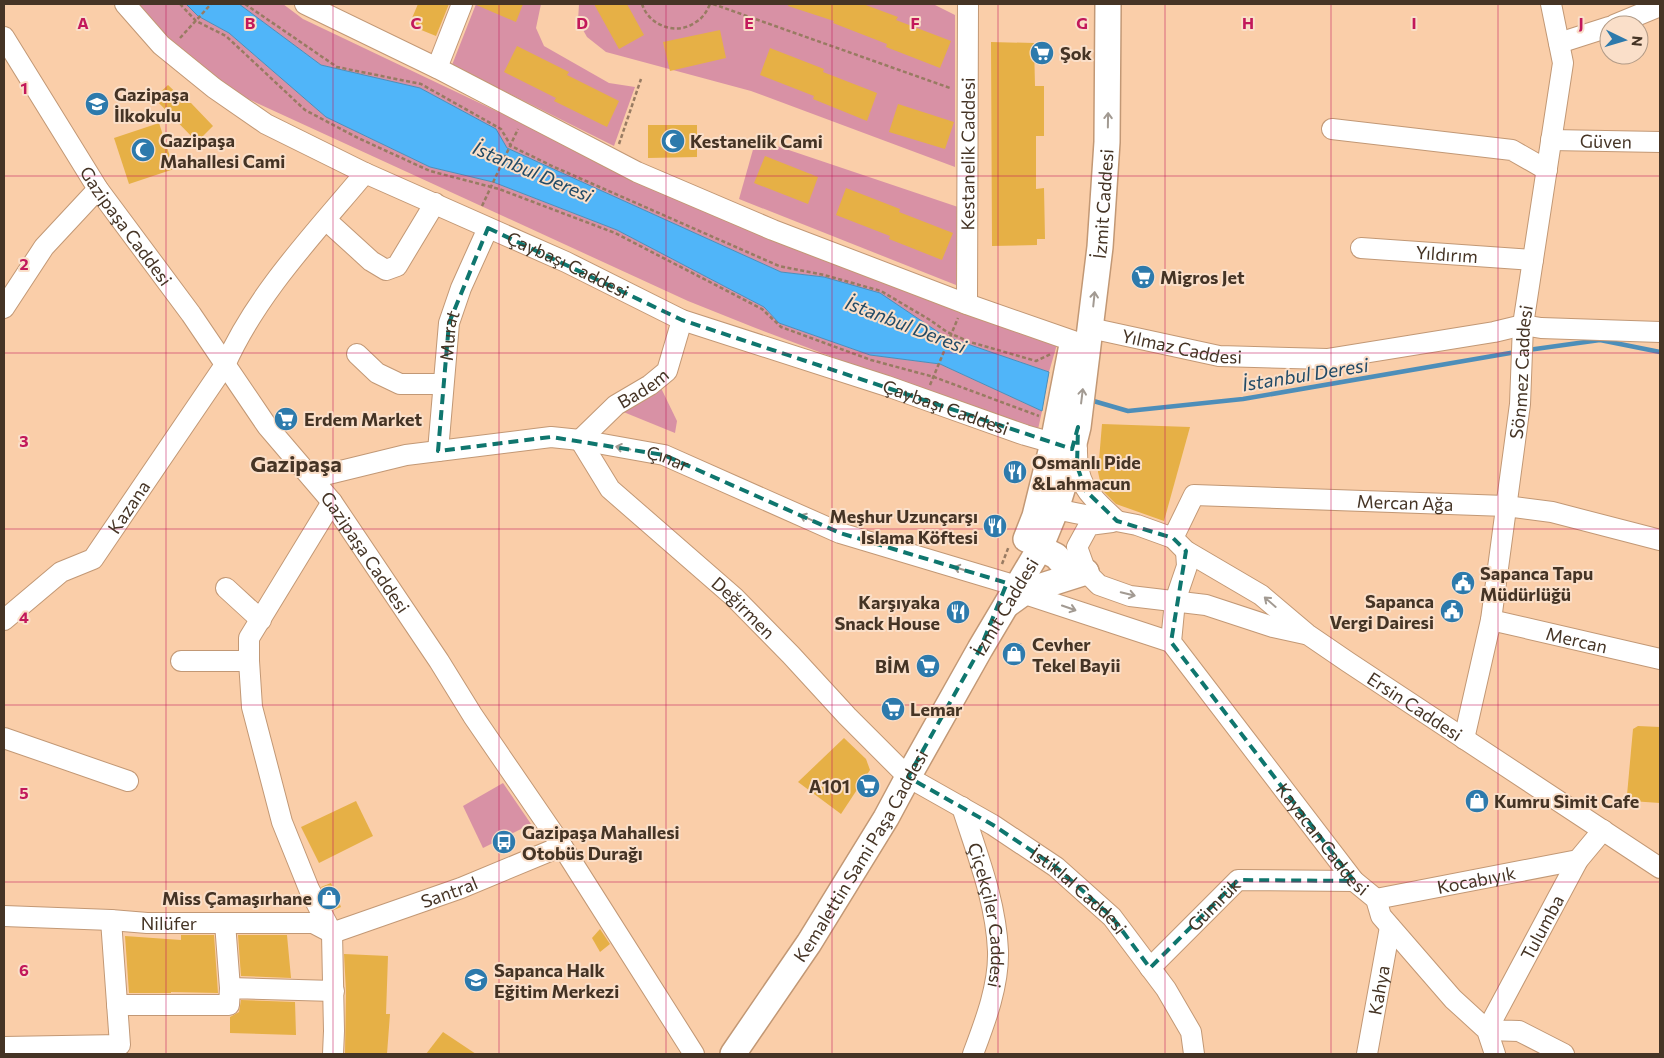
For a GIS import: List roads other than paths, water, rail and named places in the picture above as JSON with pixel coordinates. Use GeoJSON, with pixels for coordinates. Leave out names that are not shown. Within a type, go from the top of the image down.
{"type":"FeatureCollection","features":[{"type":"Feature","properties":{"kind":"main road","name":"İzmit Caddesi"},"geometry":{"type":"LineString","coordinates":[[1074,350],[1091,141],[1091,4]]}},
{"type":"Feature","properties":{"kind":"main road","name":"İzmit Caddesi"},"geometry":{"type":"LineString","coordinates":[[980,650],[1011,594],[1039,528],[1065,480],[1059,428],[1074,350],[1100,247],[1108,142],[1108,4]]}},
{"type":"Feature","properties":{"kind":"main road"},"geometry":{"type":"LineString","coordinates":[[1039,528],[1056,556],[1066,567],[1086,572]]}},
{"type":"Feature","properties":{"kind":"main road"},"geometry":{"type":"LineString","coordinates":[[1011,594],[1086,572]]}},
{"type":"Feature","properties":{"kind":"main road","name":"Kemalettin Sami Paşa Caddesi"},"geometry":{"type":"LineString","coordinates":[[732,1054],[809,943],[886,818],[980,650]]}},
{"type":"Feature","properties":{"kind":"street","name":"Çaybaşı Caddesi"},"geometry":{"type":"LineString","coordinates":[[126,4],[161,45],[214,88],[266,124],[365,173],[566,262],[682,320],[887,386],[1025,435],[1059,428]]}},
{"type":"Feature","properties":{"kind":"street","name":"Yılmaz Caddesi"},"geometry":{"type":"LineString","coordinates":[[305,4],[437,68],[637,172],[773,230],[967,304],[1074,350],[1327,360],[1494,332],[1524,331],[1541,328],[1660,332]]}},
{"type":"Feature","properties":{"kind":"street"},"geometry":{"type":"LineString","coordinates":[[437,68],[462,4]]}},
{"type":"Feature","properties":{"kind":"street","name":"Kestanelik Caddesi"},"geometry":{"type":"LineString","coordinates":[[967,304],[968,4]]}},
{"type":"Feature","properties":{"kind":"street","name":"Sönmez Caddesi"},"geometry":{"type":"LineString","coordinates":[[1464,739],[1491,620],[1520,404],[1524,331],[1533,260],[1563,63],[1551,4]]}},
{"type":"Feature","properties":{"kind":"street"},"geometry":{"type":"LineString","coordinates":[[1638,15],[1660,6]]}},
{"type":"Feature","properties":{"kind":"street"},"geometry":{"type":"LineString","coordinates":[[1559,43],[1599,30]]}},
{"type":"Feature","properties":{"kind":"street","name":"Gazipaşa Caddesi"},"geometry":{"type":"LineString","coordinates":[[4,38],[98,189],[191,314],[267,426],[332,502],[439,661],[473,716],[562,846],[694,1054]]}},
{"type":"Feature","properties":{"kind":"street"},"geometry":{"type":"LineString","coordinates":[[1332,129],[1512,150],[1547,170]]}},
{"type":"Feature","properties":{"kind":"street","name":"Güven"},"geometry":{"type":"LineString","coordinates":[[1552,140],[1660,142]]}},
{"type":"Feature","properties":{"kind":"street","name":"Kazana"},"geometry":{"type":"LineString","coordinates":[[4,620],[61,572],[93,559],[225,365],[237,339],[271,288],[365,173]]}},
{"type":"Feature","properties":{"kind":"street"},"geometry":{"type":"LineString","coordinates":[[4,308],[44,247],[98,189]]}},
{"type":"Feature","properties":{"kind":"street"},"geometry":{"type":"LineString","coordinates":[[326,220],[371,262],[386,270],[397,266],[435,203]]}},
{"type":"Feature","properties":{"kind":"street","name":"Murat"},"geometry":{"type":"LineString","coordinates":[[438,451],[449,323],[481,224]]}},
{"type":"Feature","properties":{"kind":"street","name":"Yıldırım"},"geometry":{"type":"LineString","coordinates":[[1361,248],[1533,260]]}},
{"type":"Feature","properties":{"kind":"street","name":"Badem"},"geometry":{"type":"LineString","coordinates":[[580,440],[616,405],[650,385],[667,371],[682,320]]}},
{"type":"Feature","properties":{"kind":"street"},"geometry":{"type":"LineString","coordinates":[[357,354],[376,373],[400,384],[443,384]]}},
{"type":"Feature","properties":{"kind":"street"},"geometry":{"type":"LineString","coordinates":[[1059,428],[1077,466],[1086,491],[1117,521]]}},
{"type":"Feature","properties":{"kind":"street","name":"Çınar"},"geometry":{"type":"LineString","coordinates":[[312,478],[406,455],[551,437],[580,440],[664,455],[840,533],[1011,594]]}},
{"type":"Feature","properties":{"kind":"street","name":"Değirmen"},"geometry":{"type":"LineString","coordinates":[[580,440],[610,489],[734,596],[791,654],[847,716],[908,777]]}},
{"type":"Feature","properties":{"kind":"street","name":"Mercan Ağa"},"geometry":{"type":"LineString","coordinates":[[1180,545],[1194,495],[1506,506],[1552,512],[1660,540]]}},
{"type":"Feature","properties":{"kind":"street"},"geometry":{"type":"LineString","coordinates":[[332,502],[249,638],[249,661],[252,707],[282,822],[309,889],[332,933],[334,991],[333,1054]]}},
{"type":"Feature","properties":{"kind":"street"},"geometry":{"type":"LineString","coordinates":[[1117,521],[1089,525],[1077,547],[1086,572],[1099,585],[1130,596],[1206,605],[1272,627],[1307,634]]}},
{"type":"Feature","properties":{"kind":"street"},"geometry":{"type":"LineString","coordinates":[[1011,594],[1171,642],[1175,601],[1187,566],[1180,545],[1137,525],[1117,521],[1039,528]]}},
{"type":"Feature","properties":{"kind":"street","name":"Ersin Caddesi"},"geometry":{"type":"LineString","coordinates":[[1180,545],[1261,595],[1307,634],[1660,868]]}},
{"type":"Feature","properties":{"kind":"street"},"geometry":{"type":"LineString","coordinates":[[226,588],[261,620]]}},
{"type":"Feature","properties":{"kind":"street","name":"Mercan"},"geometry":{"type":"LineString","coordinates":[[1491,620],[1660,659]]}},
{"type":"Feature","properties":{"kind":"street","name":"Kayacan Caddesi"},"geometry":{"type":"LineString","coordinates":[[1171,642],[1354,881],[1376,899],[1381,916],[1453,999],[1487,1030],[1495,1054]]}},
{"type":"Feature","properties":{"kind":"street"},"geometry":{"type":"LineString","coordinates":[[182,662],[249,661]]}},
{"type":"Feature","properties":{"kind":"street"},"geometry":{"type":"LineString","coordinates":[[4,738],[128,781]]}},
{"type":"Feature","properties":{"kind":"street","name":"İstiklal Caddesi"},"geometry":{"type":"LineString","coordinates":[[908,777],[993,825],[1056,867],[1112,916],[1166,989],[1191,1032],[1194,1054]]}},
{"type":"Feature","properties":{"kind":"street","name":"Çiçekçiler Caddesi"},"geometry":{"type":"LineString","coordinates":[[962,807],[989,893],[998,952],[995,980],[988,1010],[973,1054]]}},
{"type":"Feature","properties":{"kind":"street","name":"Tulumba"},"geometry":{"type":"LineString","coordinates":[[1487,1030],[1578,860],[1603,830]]}},
{"type":"Feature","properties":{"kind":"street","name":"Santral"},"geometry":{"type":"LineString","coordinates":[[332,933],[461,888],[562,846]]}},
{"type":"Feature","properties":{"kind":"street","name":"Kocabıyık"},"geometry":{"type":"LineString","coordinates":[[1376,899],[1578,860]]}},
{"type":"Feature","properties":{"kind":"street","name":"Gümrük"},"geometry":{"type":"LineString","coordinates":[[1150,968],[1238,880],[1354,881]]}},
{"type":"Feature","properties":{"kind":"street","name":"Nilüfer"},"geometry":{"type":"LineString","coordinates":[[4,916],[147,923],[313,923],[332,933]]}},
{"type":"Feature","properties":{"kind":"street"},"geometry":{"type":"LineString","coordinates":[[4,1048],[120,1046],[111,920]]}},
{"type":"Feature","properties":{"kind":"street"},"geometry":{"type":"LineString","coordinates":[[117,1005],[229,1005],[230,988],[225,923]]}},
{"type":"Feature","properties":{"kind":"street","name":"Kahya"},"geometry":{"type":"LineString","coordinates":[[1367,1054],[1390,927]]}},
{"type":"Feature","properties":{"kind":"street"},"geometry":{"type":"LineString","coordinates":[[230,988],[334,991]]}},
{"type":"Feature","properties":{"kind":"street"},"geometry":{"type":"LineString","coordinates":[[1487,1030],[1519,1031],[1564,1054]]}},
{"type":"Feature","properties":{"kind":"water"},"geometry":{"type":"Polygon","coordinates":[[[186,4],[239,4],[321,65],[420,88],[496,129],[507,148],[781,272],[824,277],[880,293],[944,336],[1049,372],[1042,411],[940,364],[870,355],[779,323],[764,307],[617,230],[493,182],[430,167],[326,117],[229,33],[198,16],[186,4]]]}},
{"type":"Feature","properties":{"kind":"waterway","name":"İstanbul Deresi"},"geometry":{"type":"LineString","coordinates":[[1528,350],[1600,340],[1660,352]]}},
{"type":"Feature","properties":{"kind":"waterway","name":"İstanbul Deresi"},"geometry":{"type":"LineString","coordinates":[[1090,400],[1128,411],[1243,399],[1516,352]]}},
{"type":"Feature","properties":{"kind":"place","name":"Şok"},"geometry":{"type":"Point","coordinates":[1042,53]}},
{"type":"Feature","properties":{"kind":"place","name":"Gazipaşa İlkokulu"},"geometry":{"type":"Point","coordinates":[97,104]}},
{"type":"Feature","properties":{"kind":"place","name":"Kestanelik Cami"},"geometry":{"type":"Point","coordinates":[673,141]}},
{"type":"Feature","properties":{"kind":"place","name":"Gazipaşa Mahallesi Cami"},"geometry":{"type":"Point","coordinates":[143,150]}},
{"type":"Feature","properties":{"kind":"place","name":"Migros Jet"},"geometry":{"type":"Point","coordinates":[1143,277]}},
{"type":"Feature","properties":{"kind":"place","name":"Erdem Market"},"geometry":{"type":"Point","coordinates":[286,419]}},
{"type":"Feature","properties":{"kind":"place","name":"Osmanlı Pide &Lahmacun"},"geometry":{"type":"Point","coordinates":[1015,472]}},
{"type":"Feature","properties":{"kind":"place","name":"Meşhur Uzunçarşı Islama Köftesi"},"geometry":{"type":"Point","coordinates":[995,526]}},
{"type":"Feature","properties":{"kind":"place","name":"Sapanca Tapu Müdürlüğü"},"geometry":{"type":"Point","coordinates":[1463,583]}},
{"type":"Feature","properties":{"kind":"place","name":"Sapanca Vergi Dairesi"},"geometry":{"type":"Point","coordinates":[1452,611]}},
{"type":"Feature","properties":{"kind":"place","name":"Karşıyaka Snack House"},"geometry":{"type":"Point","coordinates":[958,612]}},
{"type":"Feature","properties":{"kind":"place","name":"Cevher Tekel Bayii"},"geometry":{"type":"Point","coordinates":[1014,654]}},
{"type":"Feature","properties":{"kind":"place","name":"BİM"},"geometry":{"type":"Point","coordinates":[928,666]}},
{"type":"Feature","properties":{"kind":"place","name":"Lemar"},"geometry":{"type":"Point","coordinates":[893,709]}},
{"type":"Feature","properties":{"kind":"place","name":"A101"},"geometry":{"type":"Point","coordinates":[868,786]}},
{"type":"Feature","properties":{"kind":"place","name":"Kumru Simit Cafe"},"geometry":{"type":"Point","coordinates":[1477,801]}},
{"type":"Feature","properties":{"kind":"place","name":"Gazipaşa Mahallesi Otobüs Durağı"},"geometry":{"type":"Point","coordinates":[504,842]}},
{"type":"Feature","properties":{"kind":"place","name":"Miss Çamaşırhane"},"geometry":{"type":"Point","coordinates":[329,898]}},
{"type":"Feature","properties":{"kind":"place","name":"Sapanca Halk Eğitim Merkezi"},"geometry":{"type":"Point","coordinates":[476,980]}},
{"type":"Feature","properties":{"kind":"district","name":"Gazipaşa"},"geometry":{"type":"Point","coordinates":[296,463]}}]}
